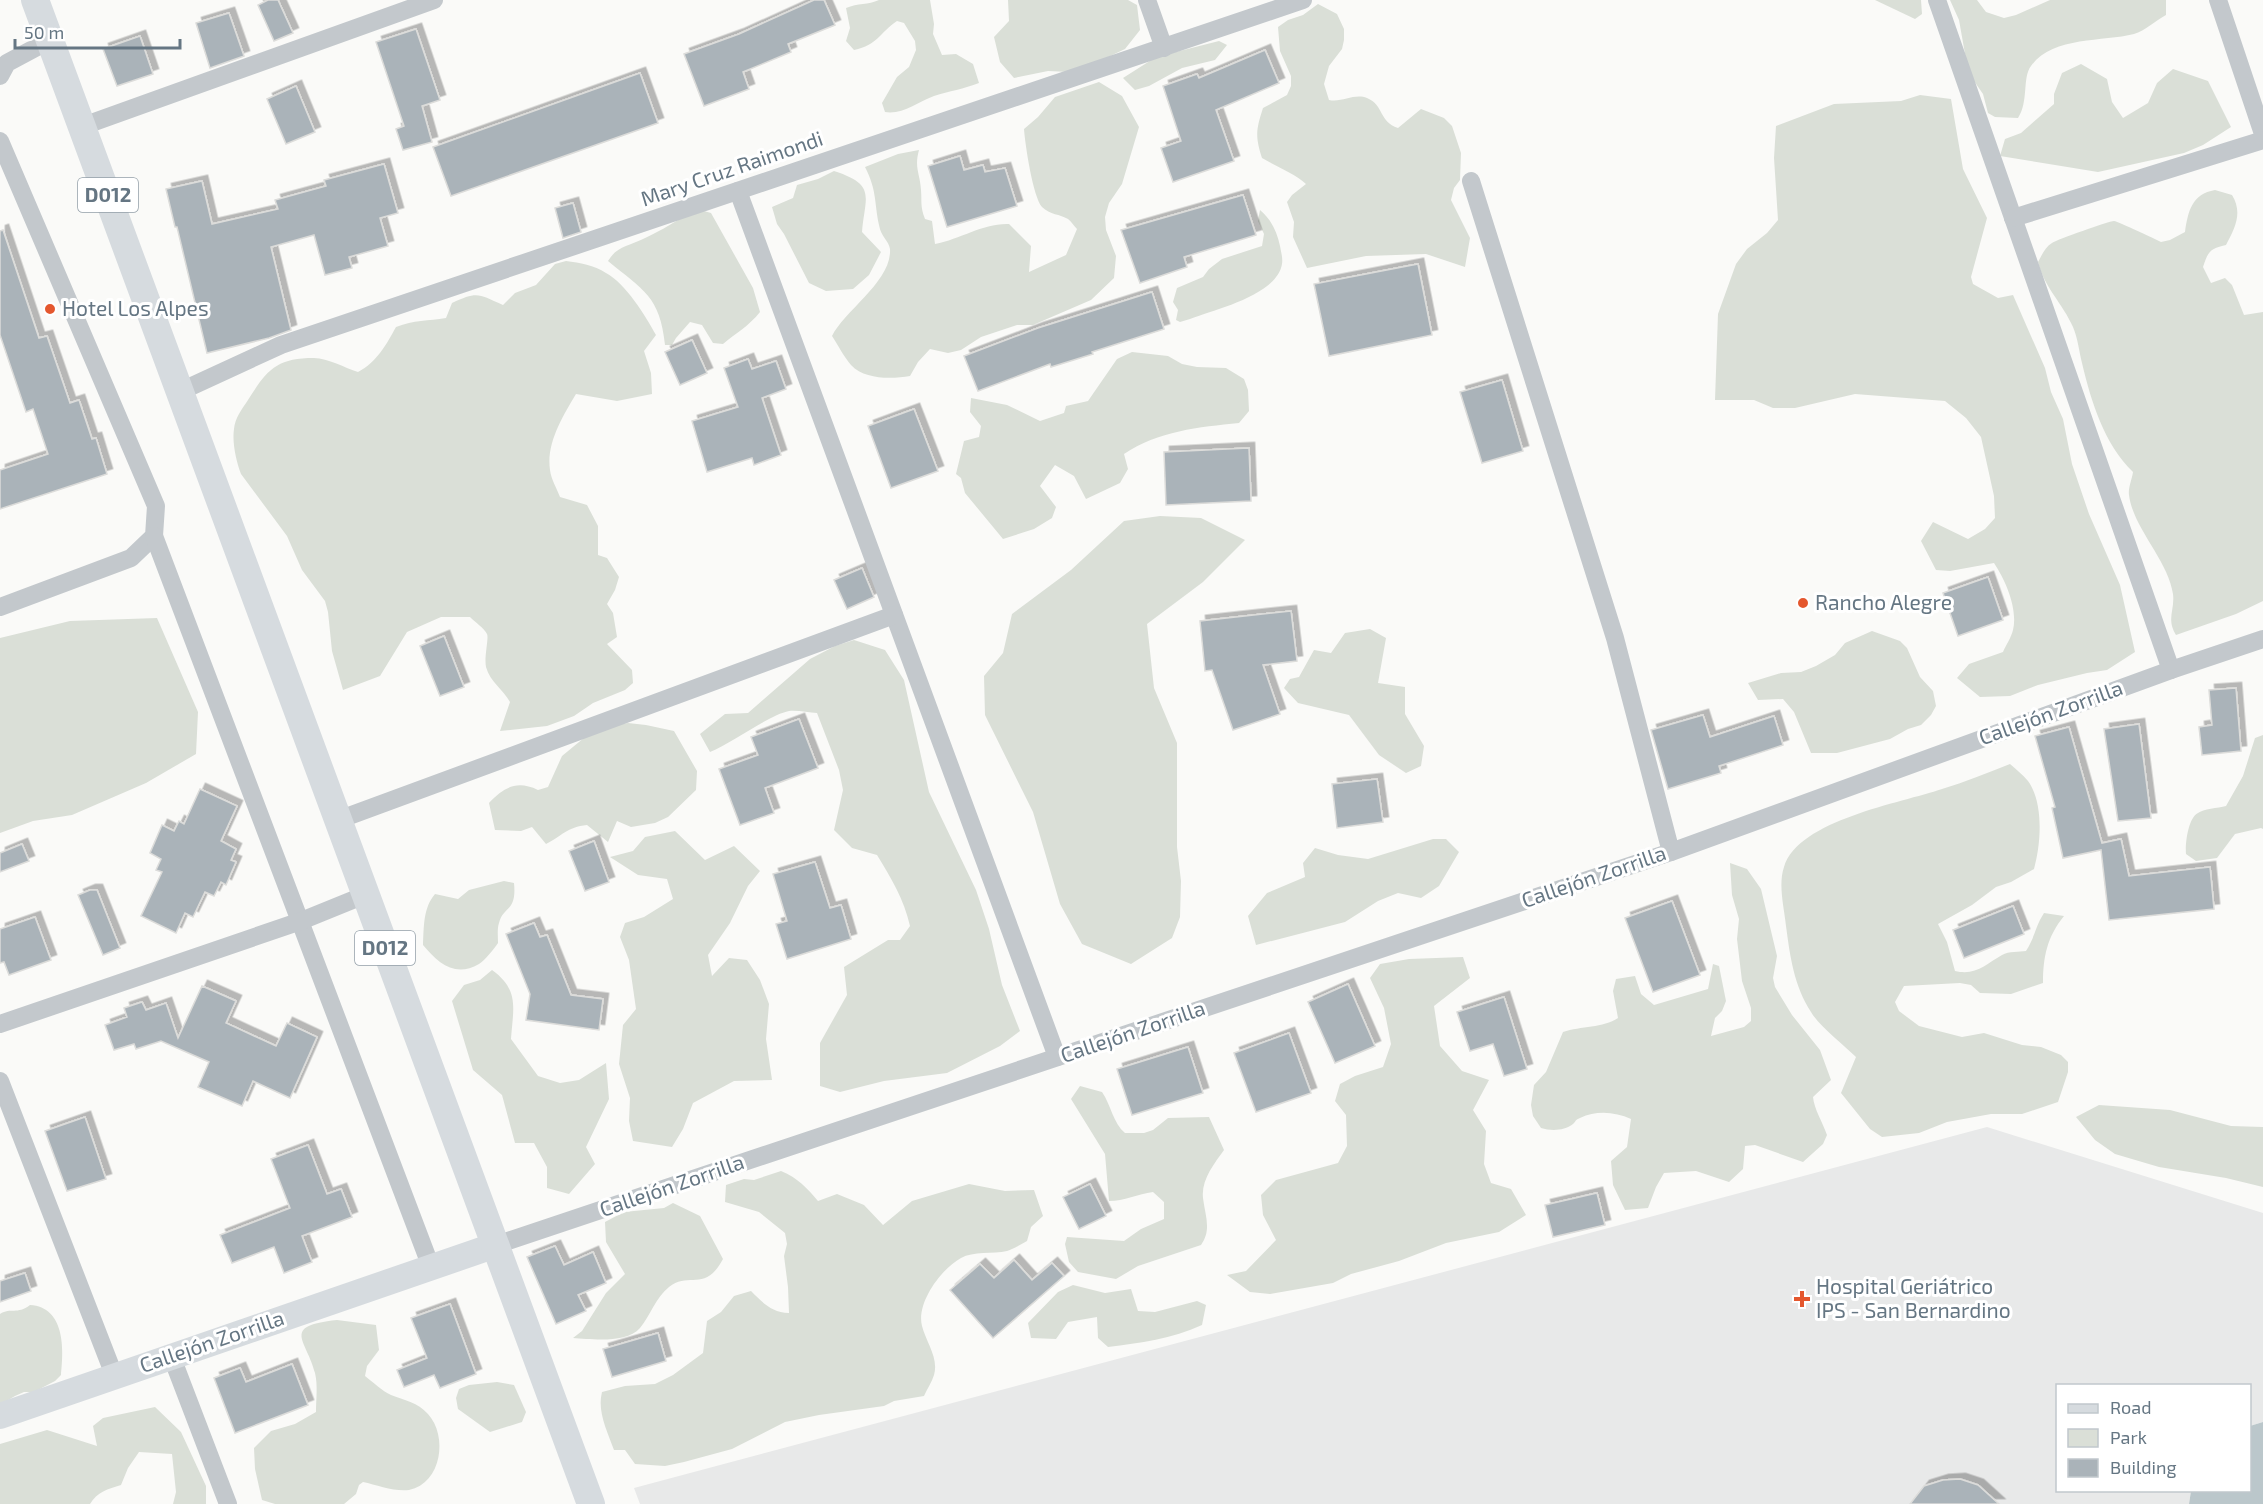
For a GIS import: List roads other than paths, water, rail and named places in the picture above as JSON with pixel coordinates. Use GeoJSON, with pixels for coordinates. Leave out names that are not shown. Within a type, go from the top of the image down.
{"type":"FeatureCollection","features":[{"type":"Feature","properties":{"kind":"main road","name":"D012"},"geometry":{"type":"LineString","coordinates":[[35,0],[591,1504]]}},
{"type":"Feature","properties":{"kind":"street"},"geometry":{"type":"LineString","coordinates":[[83,126],[434,0]]}},
{"type":"Feature","properties":{"kind":"street"},"geometry":{"type":"LineString","coordinates":[[1147,0],[1164,48]]}},
{"type":"Feature","properties":{"kind":"street","name":"Mary Cruz Raimondi"},"geometry":{"type":"LineString","coordinates":[[178,392],[281,345],[1304,0]]}},
{"type":"Feature","properties":{"kind":"street"},"geometry":{"type":"LineString","coordinates":[[1937,0],[2171,670]]}},
{"type":"Feature","properties":{"kind":"street"},"geometry":{"type":"LineString","coordinates":[[2218,0],[2263,134]]}},
{"type":"Feature","properties":{"kind":"street"},"geometry":{"type":"LineString","coordinates":[[0,76],[7,63],[50,40]]}},
{"type":"Feature","properties":{"kind":"street"},"geometry":{"type":"LineString","coordinates":[[2013,218],[2263,140]]}},
{"type":"Feature","properties":{"kind":"street"},"geometry":{"type":"LineString","coordinates":[[0,141],[156,506],[154,536],[431,1267]]}},
{"type":"Feature","properties":{"kind":"street"},"geometry":{"type":"LineString","coordinates":[[1471,180],[1615,638],[1671,852]]}},
{"type":"Feature","properties":{"kind":"street"},"geometry":{"type":"LineString","coordinates":[[738,191],[1057,1057]]}},
{"type":"Feature","properties":{"kind":"street"},"geometry":{"type":"LineString","coordinates":[[0,607],[130,558],[154,536]]}},
{"type":"Feature","properties":{"kind":"street"},"geometry":{"type":"LineString","coordinates":[[338,820],[894,615]]}},
{"type":"Feature","properties":{"kind":"street","name":"Callejón Zorrilla"},"geometry":{"type":"LineString","coordinates":[[0,1416],[171,1355],[496,1245],[1671,852],[2171,670],[2263,639]]}},
{"type":"Feature","properties":{"kind":"street"},"geometry":{"type":"LineString","coordinates":[[0,1024],[301,921],[365,895]]}},
{"type":"Feature","properties":{"kind":"street"},"geometry":{"type":"LineString","coordinates":[[0,1081],[114,1375]]}},
{"type":"Feature","properties":{"kind":"street"},"geometry":{"type":"LineString","coordinates":[[171,1355],[228,1504]]}},
{"type":"Feature","properties":{"kind":"place","name":"Hotel Los Alpes"},"geometry":{"type":"Point","coordinates":[50,309]}},
{"type":"Feature","properties":{"kind":"place","name":"Rancho Alegre"},"geometry":{"type":"Point","coordinates":[1803,603]}},
{"type":"Feature","properties":{"kind":"place","name":"Hospital Geriátrico IPS - San Bernardino"},"geometry":{"type":"Point","coordinates":[1802,1299]}}]}
